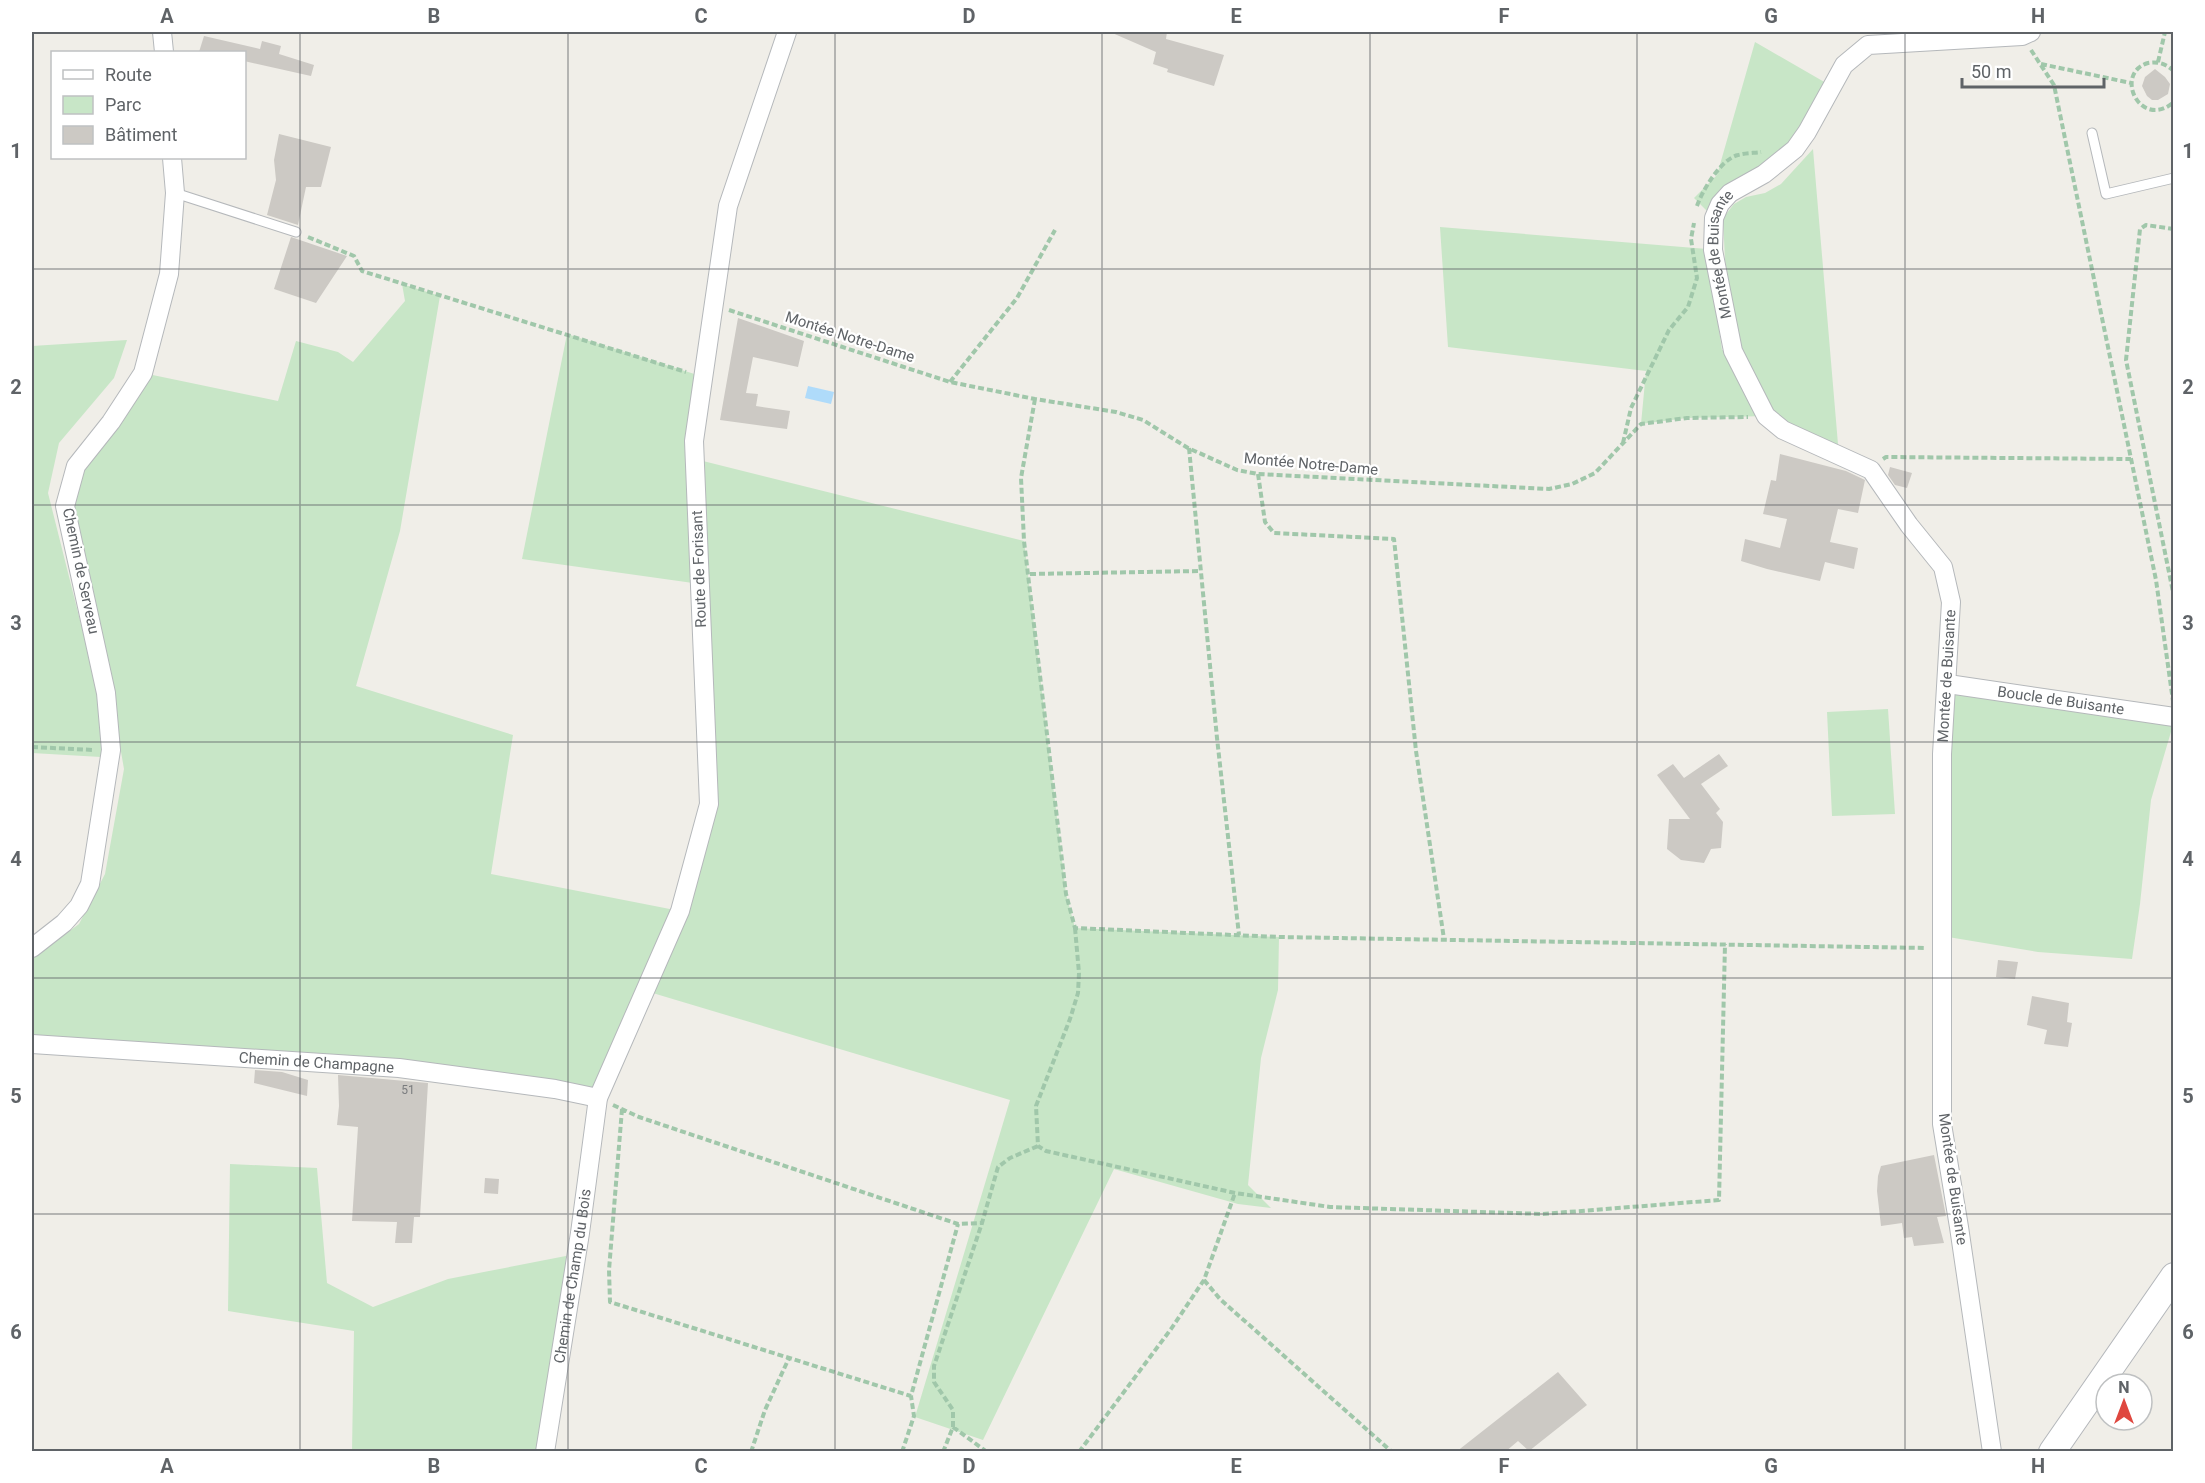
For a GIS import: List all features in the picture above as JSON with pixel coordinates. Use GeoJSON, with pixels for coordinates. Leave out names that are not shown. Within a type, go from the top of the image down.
{"type":"FeatureCollection","features":[{"type":"Feature","properties":{"kind":"main road"},"geometry":{"type":"LineString","coordinates":[[2052,1452],[2174,1276]]}},
{"type":"Feature","properties":{"kind":"street"},"geometry":{"type":"LineString","coordinates":[[162,32],[164,51]]}},
{"type":"Feature","properties":{"kind":"street","name":"Route de Forisant"},"geometry":{"type":"LineString","coordinates":[[598,1098],[681,911],[709,804],[694,441],[728,206],[787,32]]}},
{"type":"Feature","properties":{"kind":"street","name":"Montée de Buisante"},"geometry":{"type":"LineString","coordinates":[[1992,1452],[1942,1124],[1942,754],[1948,684],[1951,602],[1943,567],[1909,525],[1871,470],[1783,430],[1766,416],[1733,351],[1713,250],[1714,218],[1720,204],[1730,193],[1764,174],[1795,148],[1807,132],[1844,65],[1868,45],[2026,34]]}},
{"type":"Feature","properties":{"kind":"street","name":"Chemin de Serveau"},"geometry":{"type":"LineString","coordinates":[[32,948],[71,915],[79,906],[90,884],[111,750],[106,693],[65,506],[76,466],[111,422],[143,373],[170,274],[175,193],[172,159]]}},
{"type":"Feature","properties":{"kind":"street","name":"Boucle de Buisante"},"geometry":{"type":"LineString","coordinates":[[1948,684],[2174,717]]}},
{"type":"Feature","properties":{"kind":"street","name":"Chemin de Champagne"},"geometry":{"type":"LineString","coordinates":[[32,1044],[399,1068],[555,1089],[598,1098]]}},
{"type":"Feature","properties":{"kind":"street","name":"Chemin de Champ du Bois"},"geometry":{"type":"LineString","coordinates":[[545,1452],[598,1098]]}},
{"type":"Feature","properties":{"kind":"lane"},"geometry":{"type":"LineString","coordinates":[[2092,133],[2106,194],[2174,178]]}},
{"type":"Feature","properties":{"kind":"lane"},"geometry":{"type":"LineString","coordinates":[[175,193],[296,232]]}},
{"type":"Feature","properties":{"kind":"path"},"geometry":{"type":"LineString","coordinates":[[2158,62],[2165,32]]}},
{"type":"Feature","properties":{"kind":"path"},"geometry":{"type":"LineString","coordinates":[[2026,34],[2054,85],[2156,580],[2174,702]]}},
{"type":"Feature","properties":{"kind":"path"},"geometry":{"type":"LineString","coordinates":[[2174,71],[2158,62],[2144,65],[2138,70],[2131,83],[2134,98],[2145,108],[2160,110],[2174,102]]}},
{"type":"Feature","properties":{"kind":"path"},"geometry":{"type":"LineString","coordinates":[[2041,64],[2131,83]]}},
{"type":"Feature","properties":{"kind":"path"},"geometry":{"type":"LineString","coordinates":[[1623,445],[1631,408],[1669,330],[1688,307],[1697,278],[1691,239],[1700,195],[1725,162],[1736,155],[1795,148]]}},
{"type":"Feature","properties":{"kind":"path"},"geometry":{"type":"LineString","coordinates":[[2174,229],[2146,225],[2140,229],[2126,360],[2174,597]]}},
{"type":"Feature","properties":{"kind":"path"},"geometry":{"type":"LineString","coordinates":[[950,381],[1017,298],[1055,230]]}},
{"type":"Feature","properties":{"kind":"path"},"geometry":{"type":"LineString","coordinates":[[296,232],[354,256],[362,272],[704,377]]}},
{"type":"Feature","properties":{"kind":"path","name":"Montée Notre-Dame"},"geometry":{"type":"LineString","coordinates":[[714,305],[950,381],[1035,399],[1116,412],[1143,420],[1188,448],[1237,470],[1258,474],[1549,489],[1572,484],[1594,473],[1641,424],[1687,418],[1766,416]]}},
{"type":"Feature","properties":{"kind":"path"},"geometry":{"type":"LineString","coordinates":[[1035,399],[1021,478],[1024,542],[1030,574],[1066,894],[1075,928],[1079,973],[1078,993],[1071,1018],[1036,1106],[1038,1146]]}},
{"type":"Feature","properties":{"kind":"path"},"geometry":{"type":"LineString","coordinates":[[1188,448],[1239,935]]}},
{"type":"Feature","properties":{"kind":"path"},"geometry":{"type":"LineString","coordinates":[[1871,470],[1886,457],[2131,459]]}},
{"type":"Feature","properties":{"kind":"path"},"geometry":{"type":"LineString","coordinates":[[1258,474],[1265,522],[1274,533],[1394,539],[1416,751],[1444,939]]}},
{"type":"Feature","properties":{"kind":"path"},"geometry":{"type":"LineString","coordinates":[[1030,574],[1200,571]]}},
{"type":"Feature","properties":{"kind":"path"},"geometry":{"type":"LineString","coordinates":[[32,747],[111,750]]}},
{"type":"Feature","properties":{"kind":"path"},"geometry":{"type":"LineString","coordinates":[[1075,928],[1239,935],[1942,948]]}},
{"type":"Feature","properties":{"kind":"path"},"geometry":{"type":"LineString","coordinates":[[1038,1146],[1046,1151],[1235,1193],[1330,1207],[1543,1214],[1719,1200],[1725,944]]}},
{"type":"Feature","properties":{"kind":"path"},"geometry":{"type":"LineString","coordinates":[[598,1098],[639,1116],[958,1224],[982,1223]]}},
{"type":"Feature","properties":{"kind":"path"},"geometry":{"type":"LineString","coordinates":[[622,1109],[609,1270],[610,1302],[911,1396]]}},
{"type":"Feature","properties":{"kind":"path"},"geometry":{"type":"LineString","coordinates":[[943,1452],[953,1427],[953,1410],[934,1382],[934,1366],[982,1223],[998,1167],[1010,1158],[1038,1146]]}},
{"type":"Feature","properties":{"kind":"path"},"geometry":{"type":"LineString","coordinates":[[1079,1452],[1171,1329],[1204,1280],[1235,1193]]}},
{"type":"Feature","properties":{"kind":"path"},"geometry":{"type":"LineString","coordinates":[[902,1452],[914,1416],[911,1396],[958,1224]]}},
{"type":"Feature","properties":{"kind":"path"},"geometry":{"type":"LineString","coordinates":[[1204,1280],[1220,1299],[1392,1452]]}},
{"type":"Feature","properties":{"kind":"path"},"geometry":{"type":"LineString","coordinates":[[751,1452],[765,1410],[789,1358]]}},
{"type":"Feature","properties":{"kind":"path"},"geometry":{"type":"LineString","coordinates":[[953,1427],[987,1452]]}},
{"type":"Feature","properties":{"kind":"green space"},"geometry":{"type":"Polygon","coordinates":[[[1755,42],[1833,87],[1807,132],[1714,218],[1694,198],[1717,175],[1755,42]]]}},
{"type":"Feature","properties":{"kind":"green space"},"geometry":{"type":"Polygon","coordinates":[[[1813,149],[1839,456],[1766,416],[1687,418],[1641,424],[1646,371],[1448,347],[1440,227],[1707,249],[1722,350],[1740,351],[1725,260],[1723,218],[1734,204],[1746,197],[1765,193],[1781,184],[1813,149]]]}},
{"type":"Feature","properties":{"kind":"green space"},"geometry":{"type":"Polygon","coordinates":[[[402,284],[440,296],[400,531],[356,686],[513,735],[491,874],[680,911],[709,805],[700,584],[522,559],[567,334],[704,377],[695,459],[1024,541],[1066,894],[1075,928],[1279,937],[1278,990],[1261,1058],[1248,1185],[1271,1208],[1238,1204],[1114,1169],[983,1440],[915,1417],[1010,1100],[646,991],[598,1098],[555,1089],[32,1041],[32,959],[79,924],[105,874],[124,769],[111,694],[65,506],[76,466],[143,373],[278,401],[296,341],[338,352],[353,362],[405,301],[402,284]]]}},
{"type":"Feature","properties":{"kind":"green space"},"geometry":{"type":"Polygon","coordinates":[[[127,340],[114,378],[59,443],[48,493],[104,716],[101,757],[32,753],[32,346],[127,340]]]}},
{"type":"Feature","properties":{"kind":"green space"},"geometry":{"type":"Polygon","coordinates":[[[1948,684],[2173,725],[2151,800],[2132,959],[2038,952],[1942,936],[1948,684]]]}},
{"type":"Feature","properties":{"kind":"green space"},"geometry":{"type":"Polygon","coordinates":[[[1888,709],[1895,814],[1832,816],[1827,712],[1888,709]]]}},
{"type":"Feature","properties":{"kind":"green space"},"geometry":{"type":"Polygon","coordinates":[[[230,1164],[317,1168],[327,1283],[373,1307],[448,1279],[576,1254],[545,1451],[352,1451],[354,1331],[228,1311],[230,1164]]]}},
{"type":"Feature","properties":{"kind":"water"},"geometry":{"type":"Polygon","coordinates":[[[808,386],[834,392],[831,404],[805,398],[808,386]]]}},
{"type":"Feature","properties":{"kind":"building"},"geometry":{"type":"Polygon","coordinates":[[[1110,32],[1167,32],[1166,39],[1224,55],[1214,86],[1167,72],[1168,69],[1153,64],[1156,52],[1110,32]]]}},
{"type":"Feature","properties":{"kind":"building"},"geometry":{"type":"Polygon","coordinates":[[[204,36],[260,49],[262,41],[281,46],[279,54],[314,65],[311,76],[246,61],[246,51],[199,51],[204,36]]]}},
{"type":"Feature","properties":{"kind":"building"},"geometry":{"type":"Polygon","coordinates":[[[2155,69],[2170,84],[2168,94],[2158,100],[2152,100],[2142,86],[2145,77],[2155,69]]]}},
{"type":"Feature","properties":{"kind":"building"},"geometry":{"type":"Polygon","coordinates":[[[279,134],[331,147],[321,187],[306,187],[298,225],[267,215],[276,180],[274,160],[279,134]]]}},
{"type":"Feature","properties":{"kind":"building"},"geometry":{"type":"Polygon","coordinates":[[[291,237],[347,256],[316,303],[274,289],[291,237]]]}},
{"type":"Feature","properties":{"kind":"building"},"geometry":{"type":"Polygon","coordinates":[[[738,318],[804,341],[798,367],[753,357],[746,393],[758,394],[756,406],[790,411],[787,429],[720,420],[738,318]]]}},
{"type":"Feature","properties":{"kind":"building"},"geometry":{"type":"Polygon","coordinates":[[[1780,454],[1846,471],[1865,480],[1858,513],[1838,509],[1830,542],[1858,548],[1854,569],[1825,562],[1820,581],[1741,561],[1745,539],[1780,548],[1787,519],[1763,514],[1771,480],[1776,481],[1780,454]]]}},
{"type":"Feature","properties":{"kind":"building"},"geometry":{"type":"Polygon","coordinates":[[[1890,467],[1912,473],[1907,488],[1895,485],[1888,475],[1890,467]]]}},
{"type":"Feature","properties":{"kind":"building"},"geometry":{"type":"Polygon","coordinates":[[[1719,754],[1728,766],[1701,784],[1720,809],[1716,813],[1723,822],[1721,848],[1711,849],[1704,863],[1681,860],[1667,849],[1669,819],[1690,819],[1657,775],[1673,764],[1684,778],[1719,754]]]}},
{"type":"Feature","properties":{"kind":"building"},"geometry":{"type":"Polygon","coordinates":[[[1998,960],[2018,962],[2015,979],[1996,977],[1998,960]]]}},
{"type":"Feature","properties":{"kind":"building"},"geometry":{"type":"Polygon","coordinates":[[[2032,996],[2069,1003],[2067,1022],[2072,1023],[2068,1047],[2044,1044],[2047,1030],[2027,1025],[2032,996]]]}},
{"type":"Feature","properties":{"kind":"building"},"geometry":{"type":"Polygon","coordinates":[[[255,1070],[282,1072],[308,1080],[307,1096],[254,1083],[255,1070]]]}},
{"type":"Feature","properties":{"kind":"building"},"geometry":{"type":"Polygon","coordinates":[[[338,1075],[428,1083],[420,1217],[414,1217],[412,1243],[395,1243],[397,1222],[352,1221],[358,1127],[337,1125],[338,1075]]]}},
{"type":"Feature","properties":{"kind":"building"},"geometry":{"type":"Polygon","coordinates":[[[1934,1155],[1946,1216],[1937,1217],[1944,1243],[1914,1246],[1912,1237],[1904,1238],[1902,1223],[1881,1226],[1877,1191],[1878,1176],[1881,1166],[1934,1155]]]}},
{"type":"Feature","properties":{"kind":"building"},"geometry":{"type":"Polygon","coordinates":[[[485,1178],[499,1179],[498,1194],[484,1193],[485,1178]]]}},
{"type":"Feature","properties":{"kind":"building"},"geometry":{"type":"Polygon","coordinates":[[[1558,1372],[1587,1405],[1529,1451],[1518,1441],[1505,1452],[1456,1452],[1558,1372]]]}}]}
